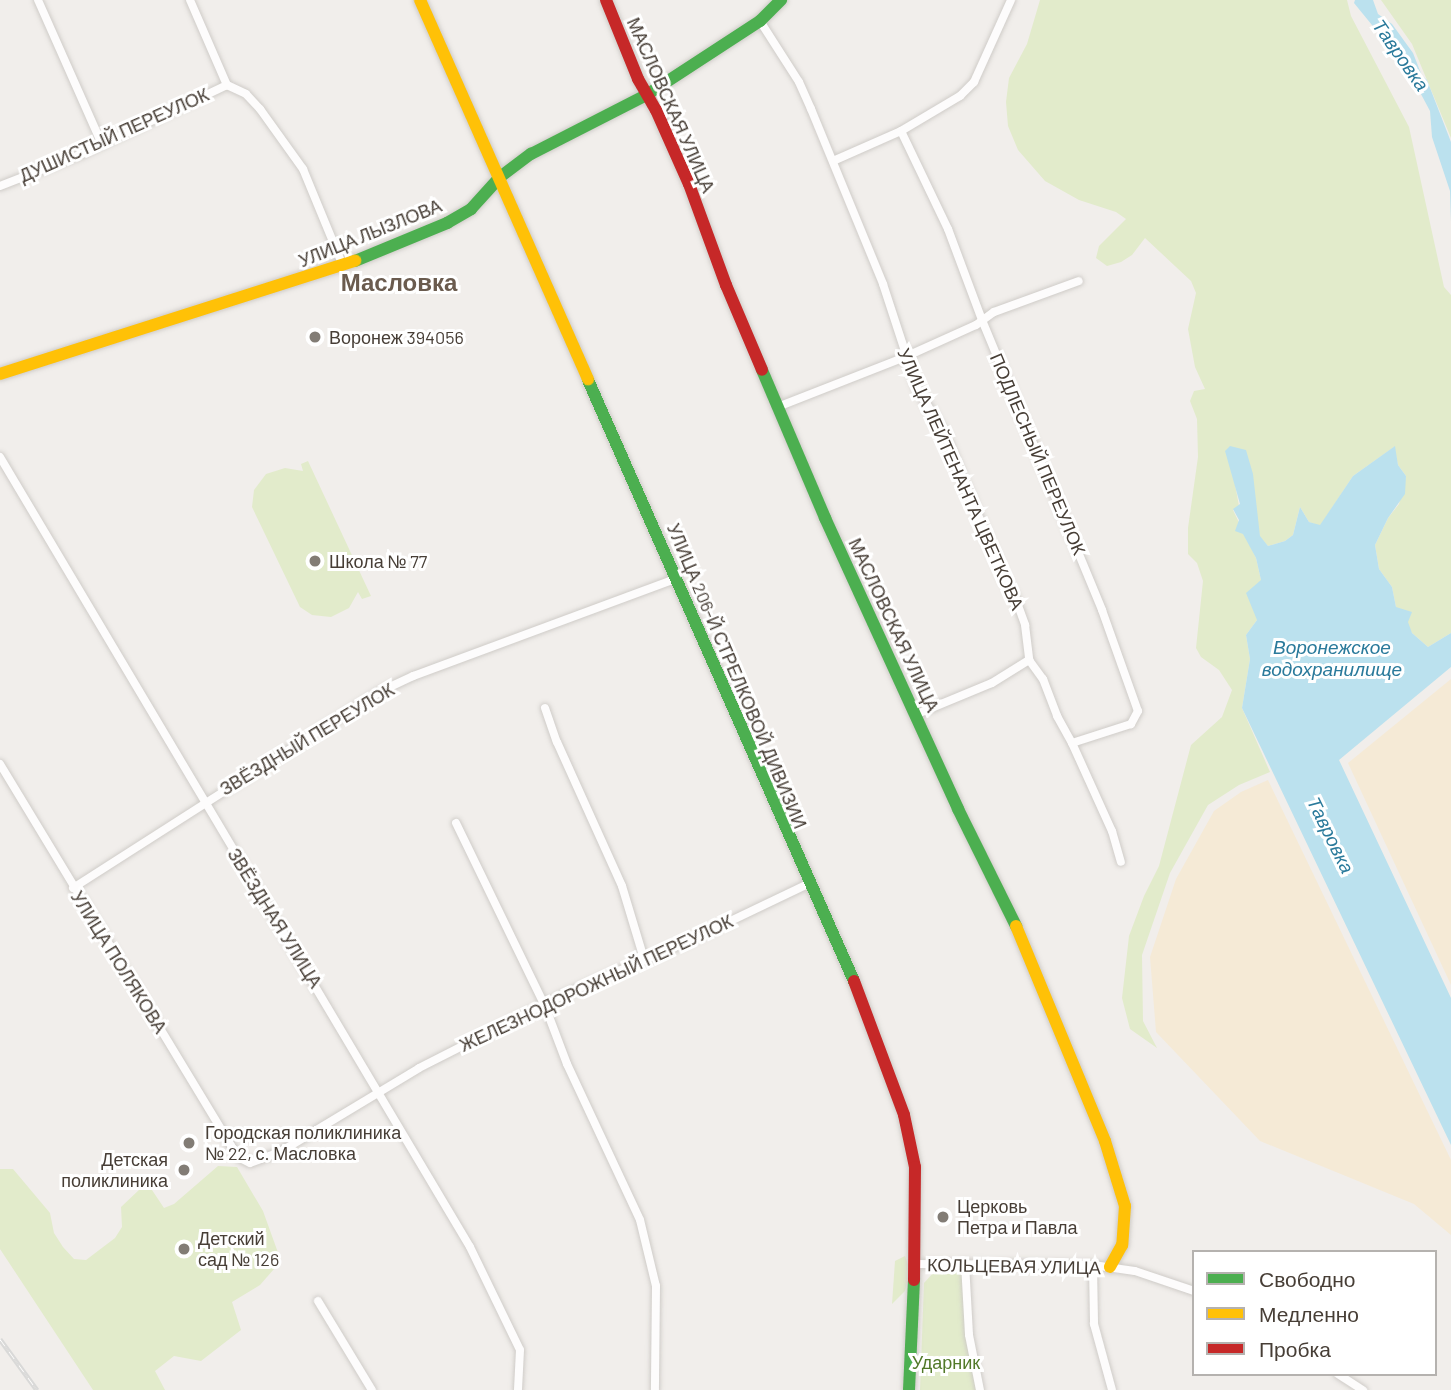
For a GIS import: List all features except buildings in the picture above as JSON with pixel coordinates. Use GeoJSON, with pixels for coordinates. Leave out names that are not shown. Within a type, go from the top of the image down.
{"type":"FeatureCollection","features":[{"type":"Feature","properties":{"kind":"street"},"geometry":{"type":"LineString","coordinates":[[38,0],[102,142]]}},
{"type":"Feature","properties":{"kind":"street"},"geometry":{"type":"LineString","coordinates":[[190,0],[228,85],[246,94],[289,146],[303,169],[343,266]]}},
{"type":"Feature","properties":{"kind":"street","name":"УЛИЦА 206-Й СТРЕЛКОВОЙ ДИВИЗИИ"},"geometry":{"type":"LineString","coordinates":[[420,0],[500,177],[808,884],[862,1000],[904,1115],[915,1167],[915,1264],[909,1390]]}},
{"type":"Feature","properties":{"kind":"street","name":"МАСЛОВСКАЯ УЛИЦА"},"geometry":{"type":"LineString","coordinates":[[606,0],[638,79],[648,94],[689,184],[726,285],[780,406],[825,518],[917,714],[958,809],[1010,912],[1118,1178],[1125,1206],[1122,1245],[1110,1267]]}},
{"type":"Feature","properties":{"kind":"street","name":"УЛИЦА ЛЫЗЛОВА"},"geometry":{"type":"LineString","coordinates":[[0,374],[343,266],[447,223],[484,198],[500,177],[531,154],[648,94],[761,21],[781,0]]}},
{"type":"Feature","properties":{"kind":"street"},"geometry":{"type":"LineString","coordinates":[[833,161],[901,131],[960,96],[974,82],[1011,0]]}},
{"type":"Feature","properties":{"kind":"street","name":"УЛИЦА ЛЕЙТЕНАНТА ЦВЕТКОВА"},"geometry":{"type":"LineString","coordinates":[[761,21],[799,82],[833,161],[883,284],[905,357],[930,414],[945,435],[1002,574],[1015,597],[1025,625],[1029,660],[1043,679],[1057,716],[1112,831],[1121,862]]}},
{"type":"Feature","properties":{"kind":"street","name":"ДУШИСТЫЙ ПЕРЕУЛОК"},"geometry":{"type":"LineString","coordinates":[[0,186],[84,153],[102,142],[228,85]]}},
{"type":"Feature","properties":{"kind":"street","name":"ПОДЛЕСНЫЙ ПЕРЕУЛОК"},"geometry":{"type":"LineString","coordinates":[[901,131],[948,229],[982,320],[1102,610],[1138,711],[1131,724],[1072,743]]}},
{"type":"Feature","properties":{"kind":"street"},"geometry":{"type":"LineString","coordinates":[[780,406],[905,357],[982,320],[1079,281]]}},
{"type":"Feature","properties":{"kind":"street","name":"ЗВЁЗДНАЯ УЛИЦА"},"geometry":{"type":"LineString","coordinates":[[0,457],[80,597],[205,801],[470,1247],[520,1350],[518,1390]]}},
{"type":"Feature","properties":{"kind":"street","name":"ЗВЁЗДНЫЙ ПЕРЕУЛОК"},"geometry":{"type":"LineString","coordinates":[[73,887],[340,715],[413,676],[676,579]]}},
{"type":"Feature","properties":{"kind":"street"},"geometry":{"type":"LineString","coordinates":[[917,714],[992,683],[1029,660]]}},
{"type":"Feature","properties":{"kind":"street"},"geometry":{"type":"LineString","coordinates":[[545,708],[557,742],[622,886],[643,959]]}},
{"type":"Feature","properties":{"kind":"street","name":"УЛИЦА ПОЛЯКОВА"},"geometry":{"type":"LineString","coordinates":[[0,764],[240,1158]]}},
{"type":"Feature","properties":{"kind":"street"},"geometry":{"type":"LineString","coordinates":[[456,822],[545,1006],[567,1064],[629,1192],[643,1232],[656,1286],[655,1390]]}},
{"type":"Feature","properties":{"kind":"street","name":"ЖЕЛЕЗНОДОРОЖНЫЙ ПЕРЕУЛОК"},"geometry":{"type":"LineString","coordinates":[[240,1158],[257,1162],[280,1152],[379,1091],[545,1006],[808,884]]}},
{"type":"Feature","properties":{"kind":"street"},"geometry":{"type":"LineString","coordinates":[[965,1263],[969,1335],[980,1390]]}},
{"type":"Feature","properties":{"kind":"street","name":"КОЛЬЦЕВАЯ УЛИЦА"},"geometry":{"type":"LineString","coordinates":[[915,1264],[1093,1265],[1144,1273],[1192,1290]]}},
{"type":"Feature","properties":{"kind":"street"},"geometry":{"type":"LineString","coordinates":[[1093,1265],[1094,1324],[1111,1390]]}},
{"type":"Feature","properties":{"kind":"street"},"geometry":{"type":"LineString","coordinates":[[318,1301],[372,1390]]}},
{"type":"Feature","properties":{"kind":"street"},"geometry":{"type":"LineString","coordinates":[[1341,1376],[1352,1390]]}},
{"type":"Feature","properties":{"kind":"street"},"geometry":{"type":"LineString","coordinates":[[1341,1376],[1363,1390]]}},
{"type":"Feature","properties":{"kind":"green space"},"geometry":{"type":"Polygon","coordinates":[[[1040,0],[1347,0],[1351,16],[1409,127],[1444,287],[1451,295],[1451,633],[1428,647],[1412,633],[1396,607],[1392,587],[1379,569],[1375,545],[1388,518],[1399,504],[1406,476],[1398,465],[1394,447],[1353,476],[1320,526],[1309,522],[1300,507],[1293,535],[1285,541],[1268,546],[1260,537],[1254,508],[1231,462],[1239,506],[1233,510],[1256,558],[1261,580],[1257,620],[1246,635],[1250,659],[1242,708],[1270,772],[1239,785],[1208,805],[1170,873],[1142,955],[1143,1021],[1157,1048],[1130,1029],[1122,998],[1129,936],[1159,866],[1191,745],[1222,717],[1232,690],[1219,670],[1201,657],[1196,648],[1203,581],[1197,563],[1188,554],[1188,528],[1198,457],[1197,419],[1190,401],[1194,391],[1205,389],[1195,367],[1188,329],[1196,293],[1191,281],[1145,238],[1132,255],[1121,262],[1107,266],[1096,258],[1099,246],[1126,219],[1116,212],[1079,200],[1045,181],[1018,150],[1008,126],[1006,102],[1009,78],[1027,44],[1040,0]]]}},
{"type":"Feature","properties":{"kind":"green space"},"geometry":{"type":"Polygon","coordinates":[[[1381,0],[1451,0],[1451,138],[1412,44],[1381,0]]]}},
{"type":"Feature","properties":{"kind":"green space"},"geometry":{"type":"Polygon","coordinates":[[[308,461],[371,596],[362,599],[358,592],[349,608],[331,617],[312,615],[300,607],[252,507],[254,490],[266,474],[285,468],[303,471],[301,464],[308,461]]]}},
{"type":"Feature","properties":{"kind":"green space"},"geometry":{"type":"Polygon","coordinates":[[[218,1166],[237,1167],[263,1211],[281,1261],[260,1285],[232,1302],[241,1330],[201,1361],[174,1356],[155,1371],[165,1390],[93,1390],[0,1249],[0,1169],[13,1169],[50,1213],[54,1233],[63,1247],[74,1259],[86,1260],[115,1238],[122,1227],[121,1207],[140,1189],[152,1190],[164,1208],[174,1204],[218,1166]]]}},
{"type":"Feature","properties":{"kind":"green space"},"geometry":{"type":"Polygon","coordinates":[[[905,1256],[910,1270],[905,1291],[892,1304],[895,1261],[905,1256]]]}},
{"type":"Feature","properties":{"kind":"green space","name":"Ударник"},"geometry":{"type":"Polygon","coordinates":[[[962,1269],[976,1390],[920,1390],[924,1283],[934,1272],[962,1269]]]}},
{"type":"Feature","properties":{"kind":"sand"},"geometry":{"type":"Polygon","coordinates":[[[1451,679],[1451,985],[1348,763],[1451,679]]]}},
{"type":"Feature","properties":{"kind":"sand"},"geometry":{"type":"Polygon","coordinates":[[[1268,780],[1451,1160],[1451,1235],[1414,1204],[1260,1141],[1156,1032],[1150,957],[1176,879],[1214,811],[1241,792],[1268,780]]]}},
{"type":"Feature","properties":{"kind":"water","name":"Тавровка"},"geometry":{"type":"Polygon","coordinates":[[[1355,0],[1373,0],[1378,14],[1392,24],[1413,53],[1422,76],[1427,80],[1451,142],[1451,222],[1450,191],[1432,137],[1430,111],[1407,68],[1354,3],[1355,0]]]}},
{"type":"Feature","properties":{"kind":"water","name":"Воронежское водохранилище"},"geometry":{"type":"Polygon","coordinates":[[[1230,446],[1246,450],[1253,474],[1260,536],[1268,546],[1285,541],[1293,535],[1300,507],[1309,522],[1320,525],[1353,476],[1395,446],[1398,465],[1406,476],[1405,494],[1388,518],[1375,545],[1379,569],[1392,587],[1396,607],[1412,612],[1408,622],[1412,633],[1428,647],[1451,633],[1451,667],[1339,760],[1451,998],[1451,1145],[1242,708],[1250,659],[1246,635],[1257,620],[1246,593],[1261,580],[1256,558],[1243,534],[1235,531],[1239,520],[1233,509],[1240,504],[1225,451],[1230,446]]]}},
{"type":"Feature","properties":{"kind":"railway"},"geometry":{"type":"LineString","coordinates":[[0,1339],[37,1390]]}},
{"type":"Feature","properties":{"kind":"traffic: fast"},"geometry":{"type":"LineString","coordinates":[[355,261],[447,223],[471,209],[500,177],[531,154],[648,94],[760,21],[781,0]]}},
{"type":"Feature","properties":{"kind":"traffic: fast"},"geometry":{"type":"LineString","coordinates":[[762,370],[825,518],[958,809],[1016,926]]}},
{"type":"Feature","properties":{"kind":"traffic: fast"},"geometry":{"type":"LineString","coordinates":[[588,380],[854,981]]}},
{"type":"Feature","properties":{"kind":"traffic: fast"},"geometry":{"type":"LineString","coordinates":[[909,1390],[914,1280]]}},
{"type":"Feature","properties":{"kind":"traffic: slow"},"geometry":{"type":"LineString","coordinates":[[420,0],[588,380]]}},
{"type":"Feature","properties":{"kind":"traffic: slow"},"geometry":{"type":"LineString","coordinates":[[0,374],[355,261]]}},
{"type":"Feature","properties":{"kind":"traffic: slow"},"geometry":{"type":"LineString","coordinates":[[1016,926],[1105,1141],[1125,1206],[1122,1245],[1110,1267]]}},
{"type":"Feature","properties":{"kind":"traffic: jam"},"geometry":{"type":"LineString","coordinates":[[606,0],[638,79],[656,110],[689,184],[726,285],[762,370]]}},
{"type":"Feature","properties":{"kind":"traffic: jam"},"geometry":{"type":"LineString","coordinates":[[854,981],[904,1115],[915,1167],[914,1280]]}},
{"type":"Feature","properties":{"kind":"place","name":"Воронеж 394056"},"geometry":{"type":"Point","coordinates":[315,337]}},
{"type":"Feature","properties":{"kind":"place","name":"Школа № 77"},"geometry":{"type":"Point","coordinates":[315,561]}},
{"type":"Feature","properties":{"kind":"place","name":"Городская поликлиника № 22, с. Масловка"},"geometry":{"type":"Point","coordinates":[189,1143]}},
{"type":"Feature","properties":{"kind":"place","name":"Детская поликлиника"},"geometry":{"type":"Point","coordinates":[184,1170]}},
{"type":"Feature","properties":{"kind":"place","name":"Церковь Петра и Павла"},"geometry":{"type":"Point","coordinates":[943,1217]}},
{"type":"Feature","properties":{"kind":"place","name":"Детский сад № 126"},"geometry":{"type":"Point","coordinates":[184,1249]}},
{"type":"Feature","properties":{"kind":"district","name":"Масловка"},"geometry":{"type":"Point","coordinates":[399,282]}}]}
